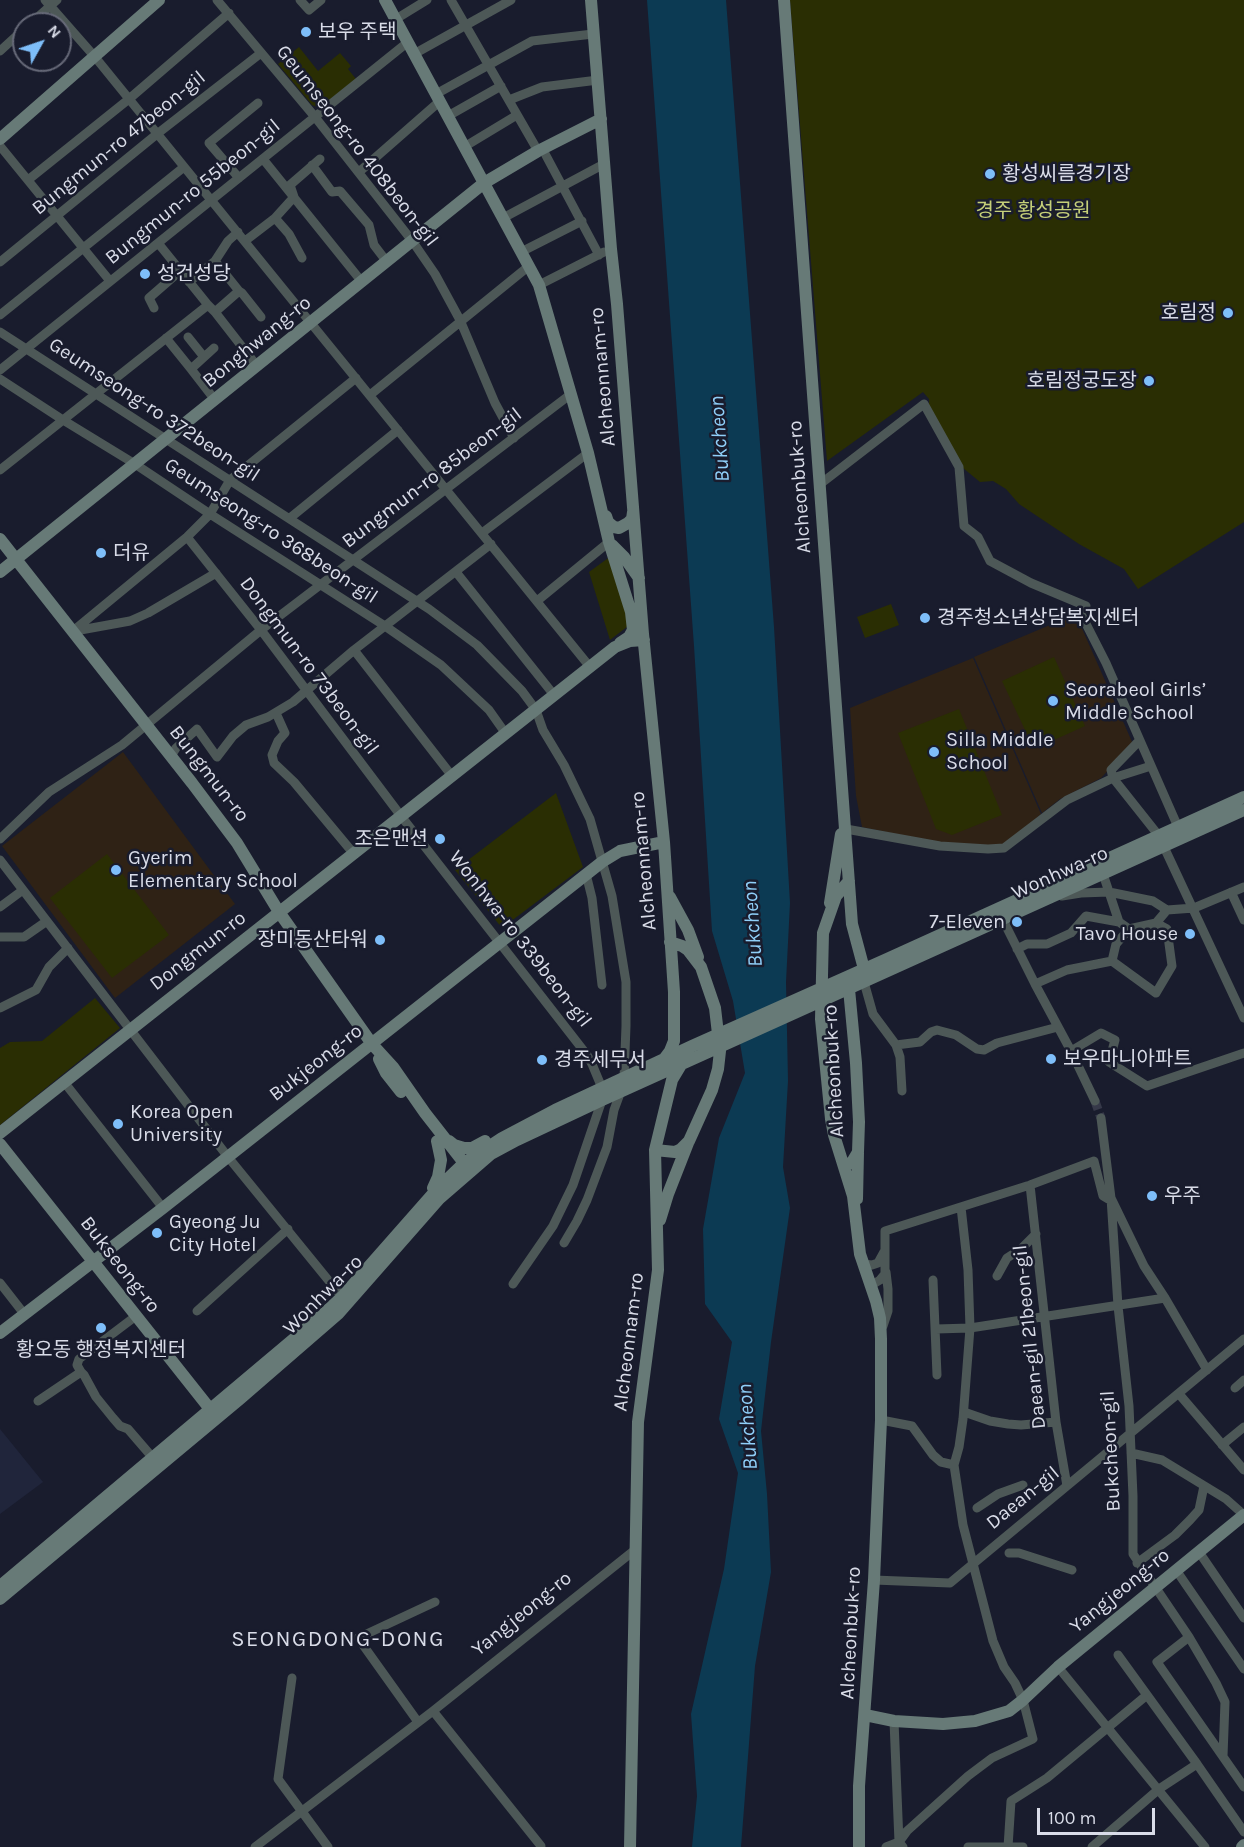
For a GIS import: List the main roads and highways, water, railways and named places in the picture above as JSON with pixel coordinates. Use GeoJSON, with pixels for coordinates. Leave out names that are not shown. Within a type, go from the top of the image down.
{"type":"FeatureCollection","features":[{"type":"Feature","properties":{"kind":"water","name":"Bukcheon"},"geometry":{"type":"Polygon","coordinates":[[[647,0],[726,0],[774,627],[790,903],[786,982],[788,1081],[783,1167],[790,1208],[761,1431],[771,1572],[755,1666],[741,1847],[692,1847],[697,1796],[691,1714],[724,1569],[738,1473],[719,1419],[732,1342],[705,1304],[703,1229],[719,1138],[745,1073],[733,1001],[712,931],[694,646],[647,0]]]}},
{"type":"Feature","properties":{"kind":"tunnel"},"geometry":{"type":"LineString","coordinates":[[1095,1101],[1101,1118]]}},
{"type":"Feature","properties":{"kind":"place","name":"보우 주택"},"geometry":{"type":"Point","coordinates":[306,32]}},
{"type":"Feature","properties":{"kind":"place","name":"황성씨름경기장"},"geometry":{"type":"Point","coordinates":[990,174]}},
{"type":"Feature","properties":{"kind":"place","name":"성건성당"},"geometry":{"type":"Point","coordinates":[145,274]}},
{"type":"Feature","properties":{"kind":"place","name":"호림정"},"geometry":{"type":"Point","coordinates":[1228,313]}},
{"type":"Feature","properties":{"kind":"place","name":"호림정궁도장"},"geometry":{"type":"Point","coordinates":[1149,381]}},
{"type":"Feature","properties":{"kind":"place","name":"더유"},"geometry":{"type":"Point","coordinates":[101,553]}},
{"type":"Feature","properties":{"kind":"place","name":"경주청소년상담복지센터"},"geometry":{"type":"Point","coordinates":[925,618]}},
{"type":"Feature","properties":{"kind":"place","name":"Seorabeol Girls’ Middle School"},"geometry":{"type":"Point","coordinates":[1053,701]}},
{"type":"Feature","properties":{"kind":"place","name":"Silla Middle School"},"geometry":{"type":"Point","coordinates":[934,752]}},
{"type":"Feature","properties":{"kind":"place","name":"조은맨션"},"geometry":{"type":"Point","coordinates":[440,839]}},
{"type":"Feature","properties":{"kind":"place","name":"Gyerim Elementary School"},"geometry":{"type":"Point","coordinates":[116,870]}},
{"type":"Feature","properties":{"kind":"place","name":"7-Eleven"},"geometry":{"type":"Point","coordinates":[1017,922]}},
{"type":"Feature","properties":{"kind":"place","name":"Tavo House"},"geometry":{"type":"Point","coordinates":[1190,934]}},
{"type":"Feature","properties":{"kind":"place","name":"장미동산타워"},"geometry":{"type":"Point","coordinates":[380,940]}},
{"type":"Feature","properties":{"kind":"place","name":"보우마니아파트"},"geometry":{"type":"Point","coordinates":[1051,1059]}},
{"type":"Feature","properties":{"kind":"place","name":"경주세무서"},"geometry":{"type":"Point","coordinates":[542,1060]}},
{"type":"Feature","properties":{"kind":"place","name":"Korea Open University"},"geometry":{"type":"Point","coordinates":[118,1124]}},
{"type":"Feature","properties":{"kind":"place","name":"우주"},"geometry":{"type":"Point","coordinates":[1152,1196]}},
{"type":"Feature","properties":{"kind":"place","name":"Gyeong Ju City Hotel"},"geometry":{"type":"Point","coordinates":[157,1233]}},
{"type":"Feature","properties":{"kind":"place","name":"황오동 행정복지센터"},"geometry":{"type":"Point","coordinates":[101,1328]}},
{"type":"Feature","properties":{"kind":"district","name":"SEONGDONG-DONG"},"geometry":{"type":"Point","coordinates":[338,1640]}},
{"type":"Feature","properties":{"kind":"park label","name":"경주 황성공원"},"geometry":{"type":"Point","coordinates":[1033,211]}}]}
